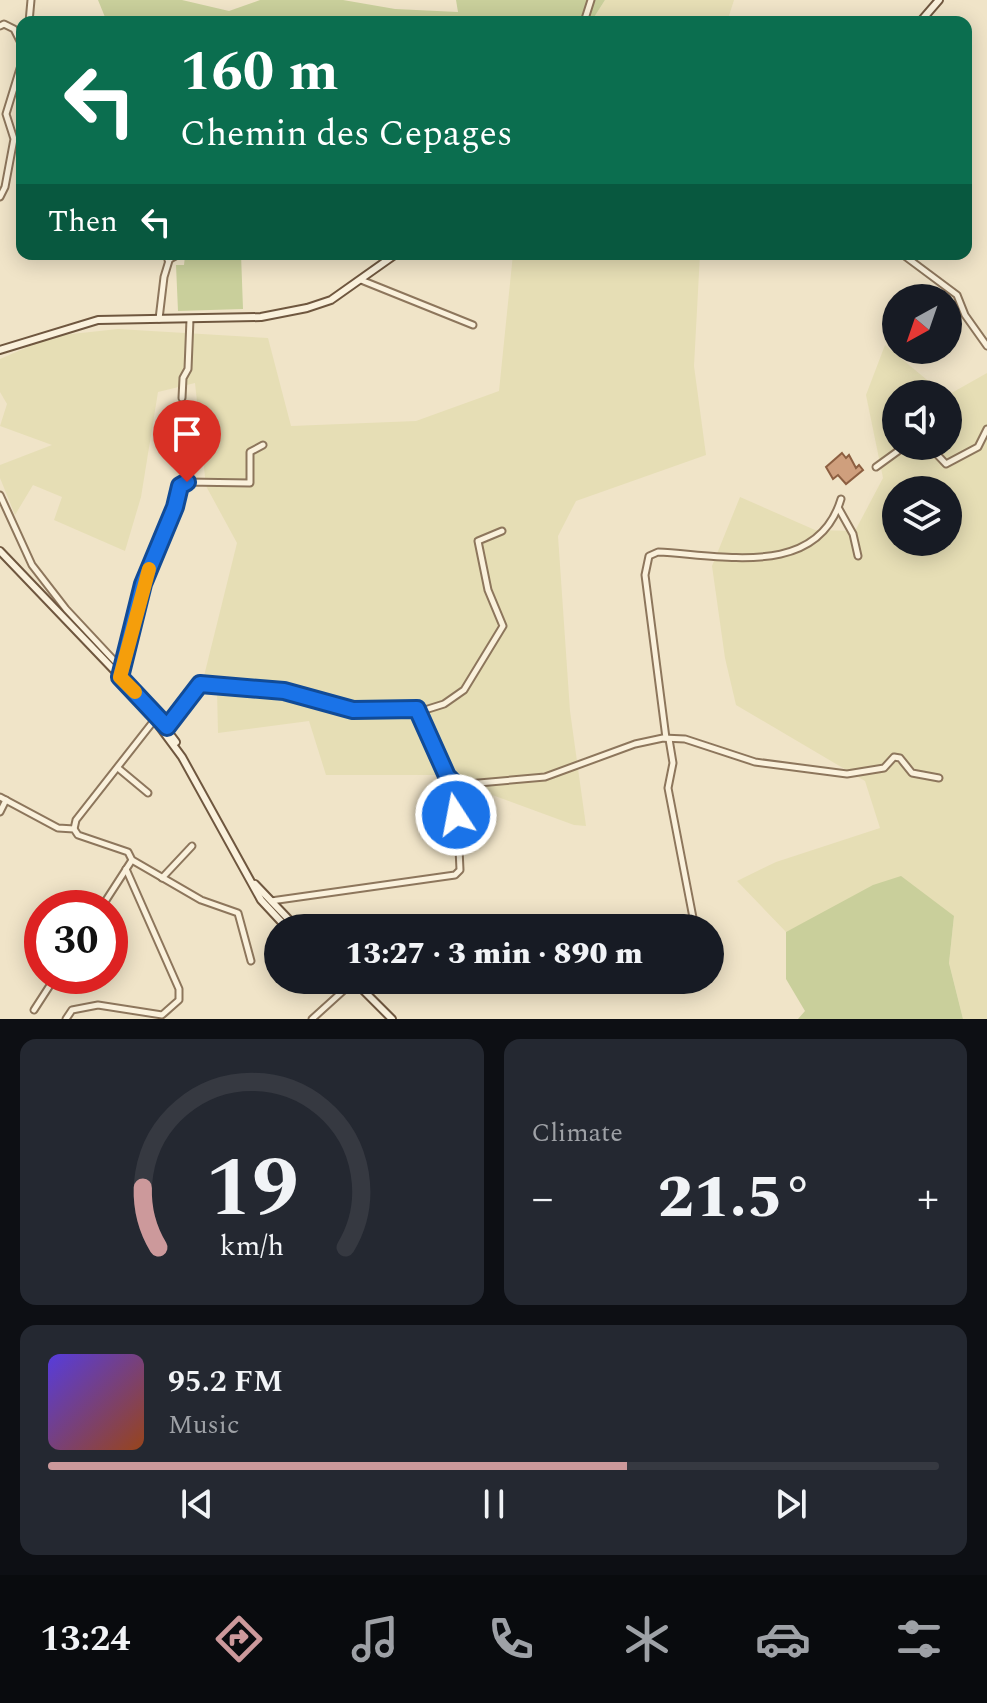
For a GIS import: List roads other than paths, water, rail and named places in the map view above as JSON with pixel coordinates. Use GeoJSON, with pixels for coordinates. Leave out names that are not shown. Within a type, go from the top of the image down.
{"type":"FeatureCollection","features":[{"type":"Feature","properties":{"kind":"main road"},"geometry":{"type":"LineString","coordinates":[[925,16],[939,0]]}},
{"type":"Feature","properties":{"kind":"main road"},"geometry":{"type":"LineString","coordinates":[[0,350],[98,320],[288,313],[331,300],[388,260]]}},
{"type":"Feature","properties":{"kind":"main road"},"geometry":{"type":"LineString","coordinates":[[0,551],[122,674],[171,734],[182,757]]}},
{"type":"Feature","properties":{"kind":"main road"},"geometry":{"type":"LineString","coordinates":[[160,722],[255,891],[271,914]]}},
{"type":"Feature","properties":{"kind":"main road"},"geometry":{"type":"LineString","coordinates":[[248,876],[282,914]]}},
{"type":"Feature","properties":{"kind":"main road"},"geometry":{"type":"LineString","coordinates":[[365,994],[392,1019]]}},
{"type":"Feature","properties":{"kind":"street"},"geometry":{"type":"LineString","coordinates":[[0,26],[4,24],[16,33]]}},
{"type":"Feature","properties":{"kind":"street"},"geometry":{"type":"LineString","coordinates":[[0,197],[14,139],[6,114],[16,82]]}},
{"type":"Feature","properties":{"kind":"street"},"geometry":{"type":"LineString","coordinates":[[159,320],[169,260]]}},
{"type":"Feature","properties":{"kind":"street"},"geometry":{"type":"LineString","coordinates":[[910,260],[957,295],[965,315],[987,345]]}},
{"type":"Feature","properties":{"kind":"street"},"geometry":{"type":"LineString","coordinates":[[361,280],[473,325]]}},
{"type":"Feature","properties":{"kind":"street"},"geometry":{"type":"LineString","coordinates":[[182,398],[183,378],[188,369],[190,319]]}},
{"type":"Feature","properties":{"kind":"street"},"geometry":{"type":"LineString","coordinates":[[962,456],[978,447],[987,429]]}},
{"type":"Feature","properties":{"kind":"street"},"geometry":{"type":"LineString","coordinates":[[122,674],[143,584],[175,507],[180,486],[187,482],[250,483],[250,452],[263,445]]}},
{"type":"Feature","properties":{"kind":"street"},"geometry":{"type":"LineString","coordinates":[[876,467],[886,460]]}},
{"type":"Feature","properties":{"kind":"street"},"geometry":{"type":"LineString","coordinates":[[0,495],[36,569],[122,674]]}},
{"type":"Feature","properties":{"kind":"street"},"geometry":{"type":"LineString","coordinates":[[692,914],[668,788],[673,763],[645,575],[649,556],[658,552],[763,558],[793,553],[814,540],[836,516],[841,499]]}},
{"type":"Feature","properties":{"kind":"street"},"geometry":{"type":"LineString","coordinates":[[839,508],[853,534],[858,556]]}},
{"type":"Feature","properties":{"kind":"street"},"geometry":{"type":"LineString","coordinates":[[251,961],[238,913],[201,900],[132,860],[128,852],[78,835],[74,829],[76,820],[148,730],[200,684],[284,691],[353,710],[417,709],[444,704],[464,690],[488,646],[501,630],[502,618],[488,590],[478,541],[502,531]]}},
{"type":"Feature","properties":{"kind":"street"},"geometry":{"type":"LineString","coordinates":[[24,578],[36,569]]}},
{"type":"Feature","properties":{"kind":"street"},"geometry":{"type":"LineString","coordinates":[[255,891],[270,902],[455,875],[460,870],[456,785],[447,776],[417,709]]}},
{"type":"Feature","properties":{"kind":"street"},"geometry":{"type":"LineString","coordinates":[[456,785],[545,777],[635,744],[668,738],[685,739],[755,762],[847,774],[884,768],[894,757],[900,758],[912,773],[939,778]]}},
{"type":"Feature","properties":{"kind":"street"},"geometry":{"type":"LineString","coordinates":[[118,768],[148,793]]}},
{"type":"Feature","properties":{"kind":"street"},"geometry":{"type":"LineString","coordinates":[[0,812],[3,798],[58,828],[74,829]]}},
{"type":"Feature","properties":{"kind":"street"},"geometry":{"type":"LineString","coordinates":[[162,878],[192,846]]}},
{"type":"Feature","properties":{"kind":"street"},"geometry":{"type":"LineString","coordinates":[[113,890],[132,860]]}},
{"type":"Feature","properties":{"kind":"street"},"geometry":{"type":"LineString","coordinates":[[66,1019],[72,1010],[91,1004],[162,1015],[179,1000],[179,989],[126,869]]}},
{"type":"Feature","properties":{"kind":"street"},"geometry":{"type":"LineString","coordinates":[[34,1010],[44,994]]}},
{"type":"Feature","properties":{"kind":"street"},"geometry":{"type":"LineString","coordinates":[[312,1019],[338,994]]}}]}
